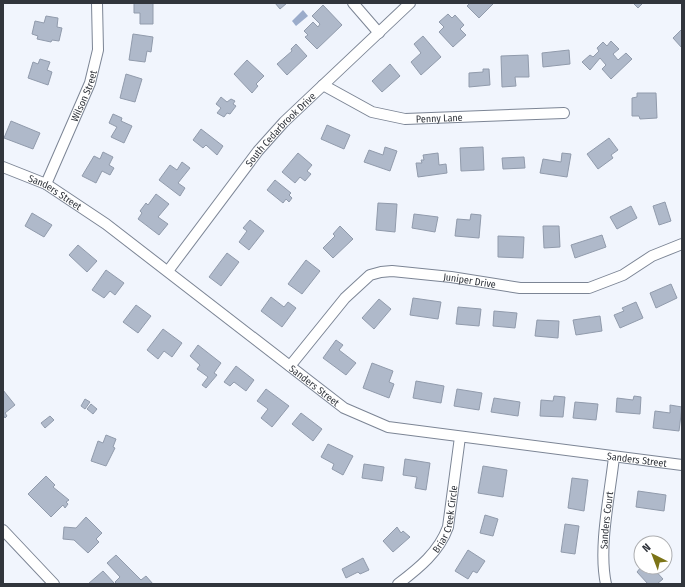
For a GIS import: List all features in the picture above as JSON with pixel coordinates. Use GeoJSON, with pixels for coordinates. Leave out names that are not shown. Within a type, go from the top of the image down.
{"type":"FeatureCollection","features":[{"type":"Feature","properties":{"kind":"street","name":"Wilson Street"},"geometry":{"type":"LineString","coordinates":[[46,184],[90,83],[98,50],[97,3]]}},
{"type":"Feature","properties":{"kind":"street"},"geometry":{"type":"LineString","coordinates":[[353,3],[378,33]]}},
{"type":"Feature","properties":{"kind":"street","name":"South Cedarbrook Drive"},"geometry":{"type":"LineString","coordinates":[[168,271],[258,151],[284,122],[410,3]]}},
{"type":"Feature","properties":{"kind":"street","name":"Penny Lane"},"geometry":{"type":"LineString","coordinates":[[323,85],[372,112],[405,119],[564,112]]}},
{"type":"Feature","properties":{"kind":"street","name":"Sanders Street"},"geometry":{"type":"LineString","coordinates":[[3,167],[46,184],[106,224],[344,408],[388,426],[460,437],[682,465]]}},
{"type":"Feature","properties":{"kind":"street","name":"Juniper Drive"},"geometry":{"type":"LineString","coordinates":[[290,366],[345,298],[370,275],[392,271],[451,277],[520,288],[589,288],[622,275],[652,256],[682,244]]}},
{"type":"Feature","properties":{"kind":"street","name":"Briar Creek Circle"},"geometry":{"type":"LineString","coordinates":[[398,584],[438,548],[444,538],[448,527],[460,437]]}},
{"type":"Feature","properties":{"kind":"street","name":"Sanders Court"},"geometry":{"type":"LineString","coordinates":[[606,584],[604,575],[604,540],[614,457]]}},
{"type":"Feature","properties":{"kind":"street"},"geometry":{"type":"LineString","coordinates":[[3,530],[54,584]]}},
{"type":"Feature","properties":{"kind":"water"},"geometry":{"type":"Polygon","coordinates":[[[303,10],[308,16],[296,26],[292,21],[303,10]]]}},
{"type":"Feature","properties":{"kind":"building"},"geometry":{"type":"Polygon","coordinates":[[[134,3],[153,3],[153,24],[140,24],[140,13],[134,13],[134,3]]]}},
{"type":"Feature","properties":{"kind":"building"},"geometry":{"type":"Polygon","coordinates":[[[275,3],[287,3],[280,9],[275,3]]]}},
{"type":"Feature","properties":{"kind":"building"},"geometry":{"type":"Polygon","coordinates":[[[470,3],[494,3],[479,18],[467,6],[470,3]]]}},
{"type":"Feature","properties":{"kind":"building"},"geometry":{"type":"Polygon","coordinates":[[[633,3],[643,3],[638,8],[633,3]]]}},
{"type":"Feature","properties":{"kind":"building"},"geometry":{"type":"Polygon","coordinates":[[[323,5],[342,25],[317,49],[305,37],[308,35],[304,31],[313,22],[318,27],[320,24],[312,16],[323,5]]]}},
{"type":"Feature","properties":{"kind":"building"},"geometry":{"type":"Polygon","coordinates":[[[448,14],[452,18],[455,15],[464,25],[460,29],[466,35],[453,47],[439,32],[444,27],[439,22],[448,14]]]}},
{"type":"Feature","properties":{"kind":"building"},"geometry":{"type":"Polygon","coordinates":[[[46,16],[58,18],[57,27],[62,28],[59,41],[52,40],[51,42],[37,39],[38,36],[32,34],[35,21],[44,23],[46,16]]]}},
{"type":"Feature","properties":{"kind":"building"},"geometry":{"type":"Polygon","coordinates":[[[682,29],[682,48],[673,38],[682,29]]]}},
{"type":"Feature","properties":{"kind":"building"},"geometry":{"type":"Polygon","coordinates":[[[133,34],[153,37],[151,52],[147,51],[145,62],[129,60],[133,34]]]}},
{"type":"Feature","properties":{"kind":"building"},"geometry":{"type":"Polygon","coordinates":[[[423,36],[441,57],[421,75],[411,62],[421,53],[414,44],[423,36]]]}},
{"type":"Feature","properties":{"kind":"building"},"geometry":{"type":"Polygon","coordinates":[[[611,41],[619,49],[613,54],[618,60],[626,53],[632,59],[611,79],[602,69],[606,65],[600,58],[590,70],[582,62],[590,55],[593,57],[599,51],[597,48],[603,42],[607,46],[611,41]]]}},
{"type":"Feature","properties":{"kind":"building"},"geometry":{"type":"Polygon","coordinates":[[[296,44],[307,56],[287,75],[277,64],[292,51],[291,49],[296,44]]]}},
{"type":"Feature","properties":{"kind":"building"},"geometry":{"type":"Polygon","coordinates":[[[569,50],[570,64],[543,67],[542,53],[569,50]]]}},
{"type":"Feature","properties":{"kind":"building"},"geometry":{"type":"Polygon","coordinates":[[[528,55],[529,77],[515,77],[516,86],[502,87],[501,56],[528,55]]]}},
{"type":"Feature","properties":{"kind":"building"},"geometry":{"type":"Polygon","coordinates":[[[40,59],[50,62],[47,70],[52,72],[48,85],[28,78],[33,62],[38,64],[40,59]]]}},
{"type":"Feature","properties":{"kind":"building"},"geometry":{"type":"Polygon","coordinates":[[[247,60],[264,76],[256,84],[258,86],[252,93],[234,74],[247,60]]]}},
{"type":"Feature","properties":{"kind":"building"},"geometry":{"type":"Polygon","coordinates":[[[390,64],[400,76],[382,92],[372,81],[390,64]]]}},
{"type":"Feature","properties":{"kind":"building"},"geometry":{"type":"Polygon","coordinates":[[[483,69],[489,69],[490,85],[469,87],[469,73],[483,72],[483,69]]]}},
{"type":"Feature","properties":{"kind":"building"},"geometry":{"type":"Polygon","coordinates":[[[126,74],[142,79],[135,102],[120,98],[126,74]]]}},
{"type":"Feature","properties":{"kind":"building"},"geometry":{"type":"Polygon","coordinates":[[[637,93],[656,93],[657,118],[640,119],[639,116],[632,116],[632,98],[637,97],[637,93]]]}},
{"type":"Feature","properties":{"kind":"building"},"geometry":{"type":"Polygon","coordinates":[[[221,97],[227,102],[231,99],[235,101],[233,104],[236,106],[230,114],[227,113],[224,117],[217,113],[221,108],[216,104],[221,97]]]}},
{"type":"Feature","properties":{"kind":"building"},"geometry":{"type":"Polygon","coordinates":[[[113,114],[122,118],[121,121],[132,126],[124,143],[111,137],[117,127],[109,123],[113,114]]]}},
{"type":"Feature","properties":{"kind":"building"},"geometry":{"type":"Polygon","coordinates":[[[11,121],[40,133],[33,149],[4,138],[11,121]]]}},
{"type":"Feature","properties":{"kind":"building"},"geometry":{"type":"Polygon","coordinates":[[[327,125],[350,135],[344,149],[321,139],[327,125]]]}},
{"type":"Feature","properties":{"kind":"building"},"geometry":{"type":"Polygon","coordinates":[[[201,129],[223,146],[217,155],[206,145],[203,148],[193,140],[201,129]]]}},
{"type":"Feature","properties":{"kind":"building"},"geometry":{"type":"Polygon","coordinates":[[[609,138],[618,150],[611,155],[613,158],[598,169],[587,154],[609,138]]]}},
{"type":"Feature","properties":{"kind":"building"},"geometry":{"type":"Polygon","coordinates":[[[385,147],[397,151],[390,171],[364,162],[369,150],[383,155],[385,147]]]}},
{"type":"Feature","properties":{"kind":"building"},"geometry":{"type":"Polygon","coordinates":[[[483,147],[484,170],[461,171],[460,148],[483,147]]]}},
{"type":"Feature","properties":{"kind":"building"},"geometry":{"type":"Polygon","coordinates":[[[103,152],[113,157],[109,165],[114,168],[110,175],[102,171],[96,183],[82,176],[94,156],[100,159],[103,152]]]}},
{"type":"Feature","properties":{"kind":"building"},"geometry":{"type":"Polygon","coordinates":[[[298,153],[312,165],[307,171],[311,174],[305,181],[300,177],[295,183],[282,172],[298,153]]]}},
{"type":"Feature","properties":{"kind":"building"},"geometry":{"type":"Polygon","coordinates":[[[438,153],[439,165],[446,164],[447,173],[418,177],[416,163],[422,163],[421,160],[424,160],[423,155],[438,153]]]}},
{"type":"Feature","properties":{"kind":"building"},"geometry":{"type":"Polygon","coordinates":[[[562,153],[571,154],[567,177],[540,173],[543,159],[561,162],[562,153]]]}},
{"type":"Feature","properties":{"kind":"building"},"geometry":{"type":"Polygon","coordinates":[[[524,157],[525,168],[503,169],[502,158],[524,157]]]}},
{"type":"Feature","properties":{"kind":"building"},"geometry":{"type":"Polygon","coordinates":[[[182,162],[190,168],[178,183],[185,188],[180,196],[159,180],[170,165],[177,170],[182,162]]]}},
{"type":"Feature","properties":{"kind":"building"},"geometry":{"type":"Polygon","coordinates":[[[275,180],[291,193],[289,195],[292,198],[289,202],[286,199],[283,203],[267,190],[275,180]]]}},
{"type":"Feature","properties":{"kind":"building"},"geometry":{"type":"Polygon","coordinates":[[[156,194],[169,204],[158,217],[168,224],[159,235],[138,219],[142,213],[140,211],[146,203],[148,205],[156,194]]]}},
{"type":"Feature","properties":{"kind":"building"},"geometry":{"type":"Polygon","coordinates":[[[665,202],[671,221],[659,225],[653,206],[665,202]]]}},
{"type":"Feature","properties":{"kind":"building"},"geometry":{"type":"Polygon","coordinates":[[[378,203],[397,204],[395,232],[376,230],[378,203]]]}},
{"type":"Feature","properties":{"kind":"building"},"geometry":{"type":"Polygon","coordinates":[[[631,206],[637,218],[617,229],[610,217],[631,206]]]}},
{"type":"Feature","properties":{"kind":"building"},"geometry":{"type":"Polygon","coordinates":[[[32,213],[52,225],[44,237],[25,226],[32,213]]]}},
{"type":"Feature","properties":{"kind":"building"},"geometry":{"type":"Polygon","coordinates":[[[414,214],[438,217],[435,232],[412,228],[414,214]]]}},
{"type":"Feature","properties":{"kind":"building"},"geometry":{"type":"Polygon","coordinates":[[[471,214],[481,215],[479,238],[455,236],[457,219],[470,220],[471,214]]]}},
{"type":"Feature","properties":{"kind":"building"},"geometry":{"type":"Polygon","coordinates":[[[250,220],[264,231],[249,250],[239,242],[247,231],[243,228],[250,220]]]}},
{"type":"Feature","properties":{"kind":"building"},"geometry":{"type":"Polygon","coordinates":[[[340,226],[353,239],[333,258],[323,248],[335,236],[333,234],[340,226]]]}},
{"type":"Feature","properties":{"kind":"building"},"geometry":{"type":"Polygon","coordinates":[[[543,226],[559,226],[560,247],[544,248],[543,226]]]}},
{"type":"Feature","properties":{"kind":"building"},"geometry":{"type":"Polygon","coordinates":[[[602,235],[606,247],[575,258],[571,245],[602,235]]]}},
{"type":"Feature","properties":{"kind":"building"},"geometry":{"type":"Polygon","coordinates":[[[498,236],[524,237],[523,258],[498,257],[498,236]]]}},
{"type":"Feature","properties":{"kind":"building"},"geometry":{"type":"Polygon","coordinates":[[[78,245],[97,261],[87,272],[69,255],[78,245]]]}},
{"type":"Feature","properties":{"kind":"building"},"geometry":{"type":"Polygon","coordinates":[[[227,253],[239,262],[221,286],[209,277],[227,253]]]}},
{"type":"Feature","properties":{"kind":"building"},"geometry":{"type":"Polygon","coordinates":[[[306,260],[320,271],[302,294],[288,284],[306,260]]]}},
{"type":"Feature","properties":{"kind":"building"},"geometry":{"type":"Polygon","coordinates":[[[106,270],[124,283],[115,295],[110,291],[104,298],[92,290],[106,270]]]}},
{"type":"Feature","properties":{"kind":"building"},"geometry":{"type":"Polygon","coordinates":[[[671,284],[677,298],[656,308],[650,293],[671,284]]]}},
{"type":"Feature","properties":{"kind":"building"},"geometry":{"type":"Polygon","coordinates":[[[271,297],[284,307],[288,302],[296,308],[282,327],[261,311],[271,297]]]}},
{"type":"Feature","properties":{"kind":"building"},"geometry":{"type":"Polygon","coordinates":[[[413,298],[441,302],[438,319],[410,315],[413,298]]]}},
{"type":"Feature","properties":{"kind":"building"},"geometry":{"type":"Polygon","coordinates":[[[379,299],[391,309],[374,329],[362,318],[379,299]]]}},
{"type":"Feature","properties":{"kind":"building"},"geometry":{"type":"Polygon","coordinates":[[[636,302],[643,318],[620,328],[614,315],[624,311],[622,308],[636,302]]]}},
{"type":"Feature","properties":{"kind":"building"},"geometry":{"type":"Polygon","coordinates":[[[136,305],[151,316],[138,333],[123,322],[136,305]]]}},
{"type":"Feature","properties":{"kind":"building"},"geometry":{"type":"Polygon","coordinates":[[[458,307],[481,309],[479,326],[456,324],[458,307]]]}},
{"type":"Feature","properties":{"kind":"building"},"geometry":{"type":"Polygon","coordinates":[[[494,311],[517,313],[515,328],[493,326],[494,311]]]}},
{"type":"Feature","properties":{"kind":"building"},"geometry":{"type":"Polygon","coordinates":[[[600,316],[602,331],[576,335],[573,320],[600,316]]]}},
{"type":"Feature","properties":{"kind":"building"},"geometry":{"type":"Polygon","coordinates":[[[537,320],[559,321],[558,338],[535,336],[537,320]]]}},
{"type":"Feature","properties":{"kind":"building"},"geometry":{"type":"Polygon","coordinates":[[[163,329],[182,343],[172,357],[164,351],[158,359],[147,350],[163,329]]]}},
{"type":"Feature","properties":{"kind":"building"},"geometry":{"type":"Polygon","coordinates":[[[336,340],[343,345],[339,350],[356,363],[346,375],[323,358],[336,340]]]}},
{"type":"Feature","properties":{"kind":"building"},"geometry":{"type":"Polygon","coordinates":[[[198,345],[221,363],[214,373],[217,375],[206,388],[202,385],[208,377],[197,369],[200,365],[190,356],[198,345]]]}},
{"type":"Feature","properties":{"kind":"building"},"geometry":{"type":"Polygon","coordinates":[[[372,363],[393,371],[389,382],[394,384],[389,398],[363,388],[372,363]]]}},
{"type":"Feature","properties":{"kind":"building"},"geometry":{"type":"Polygon","coordinates":[[[236,366],[254,380],[246,391],[234,382],[230,386],[224,382],[236,366]]]}},
{"type":"Feature","properties":{"kind":"building"},"geometry":{"type":"Polygon","coordinates":[[[416,381],[444,386],[441,403],[413,398],[416,381]]]}},
{"type":"Feature","properties":{"kind":"building"},"geometry":{"type":"Polygon","coordinates":[[[266,389],[289,406],[272,427],[261,418],[268,409],[257,401],[266,389]]]}},
{"type":"Feature","properties":{"kind":"building"},"geometry":{"type":"Polygon","coordinates":[[[457,389],[482,393],[479,410],[454,406],[457,389]]]}},
{"type":"Feature","properties":{"kind":"building"},"geometry":{"type":"Polygon","coordinates":[[[3,390],[15,405],[5,413],[7,416],[5,418],[3,415],[3,390]]]}},
{"type":"Feature","properties":{"kind":"building"},"geometry":{"type":"Polygon","coordinates":[[[554,396],[565,397],[563,417],[540,416],[541,400],[553,401],[554,396]]]}},
{"type":"Feature","properties":{"kind":"building"},"geometry":{"type":"Polygon","coordinates":[[[634,396],[641,397],[640,414],[616,412],[617,398],[633,400],[634,396]]]}},
{"type":"Feature","properties":{"kind":"building"},"geometry":{"type":"Polygon","coordinates":[[[494,398],[520,402],[518,416],[491,412],[494,398]]]}},
{"type":"Feature","properties":{"kind":"building"},"geometry":{"type":"Polygon","coordinates":[[[85,399],[90,402],[85,409],[81,406],[85,399]]]}},
{"type":"Feature","properties":{"kind":"building"},"geometry":{"type":"Polygon","coordinates":[[[575,402],[598,404],[596,420],[573,418],[575,402]]]}},
{"type":"Feature","properties":{"kind":"building"},"geometry":{"type":"Polygon","coordinates":[[[91,404],[97,409],[93,414],[87,409],[91,404]]]}},
{"type":"Feature","properties":{"kind":"building"},"geometry":{"type":"Polygon","coordinates":[[[670,405],[682,407],[679,431],[653,428],[655,411],[670,413],[670,405]]]}},
{"type":"Feature","properties":{"kind":"building"},"geometry":{"type":"Polygon","coordinates":[[[301,413],[322,429],[313,441],[292,424],[301,413]]]}},
{"type":"Feature","properties":{"kind":"building"},"geometry":{"type":"Polygon","coordinates":[[[50,416],[54,420],[45,428],[41,423],[50,416]]]}},
{"type":"Feature","properties":{"kind":"building"},"geometry":{"type":"Polygon","coordinates":[[[106,435],[116,439],[113,447],[115,448],[106,466],[91,461],[98,441],[103,443],[106,435]]]}},
{"type":"Feature","properties":{"kind":"building"},"geometry":{"type":"Polygon","coordinates":[[[328,444],[353,456],[343,475],[332,469],[334,464],[321,457],[328,444]]]}},
{"type":"Feature","properties":{"kind":"building"},"geometry":{"type":"Polygon","coordinates":[[[405,459],[430,463],[426,490],[415,488],[417,477],[403,475],[405,459]]]}},
{"type":"Feature","properties":{"kind":"building"},"geometry":{"type":"Polygon","coordinates":[[[364,464],[384,467],[382,481],[362,478],[364,464]]]}},
{"type":"Feature","properties":{"kind":"building"},"geometry":{"type":"Polygon","coordinates":[[[483,466],[507,470],[503,497],[478,493],[483,466]]]}},
{"type":"Feature","properties":{"kind":"building"},"geometry":{"type":"Polygon","coordinates":[[[46,476],[55,485],[53,487],[69,500],[66,502],[68,504],[65,508],[63,505],[51,517],[28,494],[46,476]]]}},
{"type":"Feature","properties":{"kind":"building"},"geometry":{"type":"Polygon","coordinates":[[[572,478],[588,480],[584,511],[568,508],[572,478]]]}},
{"type":"Feature","properties":{"kind":"building"},"geometry":{"type":"Polygon","coordinates":[[[638,491],[666,495],[664,511],[636,507],[638,491]]]}},
{"type":"Feature","properties":{"kind":"building"},"geometry":{"type":"Polygon","coordinates":[[[485,515],[498,519],[493,536],[480,533],[485,515]]]}},
{"type":"Feature","properties":{"kind":"building"},"geometry":{"type":"Polygon","coordinates":[[[86,517],[102,533],[96,539],[99,542],[88,553],[74,540],[63,539],[64,527],[76,528],[86,517]]]}},
{"type":"Feature","properties":{"kind":"building"},"geometry":{"type":"Polygon","coordinates":[[[565,524],[579,526],[575,554],[561,552],[565,524]]]}},
{"type":"Feature","properties":{"kind":"building"},"geometry":{"type":"Polygon","coordinates":[[[397,527],[401,533],[403,531],[410,537],[393,552],[383,541],[397,527]]]}},
{"type":"Feature","properties":{"kind":"building"},"geometry":{"type":"Polygon","coordinates":[[[468,550],[485,561],[477,573],[473,571],[468,579],[455,571],[468,550]]]}},
{"type":"Feature","properties":{"kind":"building"},"geometry":{"type":"Polygon","coordinates":[[[116,555],[141,580],[146,576],[153,584],[117,584],[115,582],[120,577],[107,563],[116,555]]]}},
{"type":"Feature","properties":{"kind":"building"},"geometry":{"type":"Polygon","coordinates":[[[363,558],[369,570],[360,574],[358,572],[346,578],[342,569],[363,558]]]}},
{"type":"Feature","properties":{"kind":"building"},"geometry":{"type":"Polygon","coordinates":[[[103,571],[115,584],[88,584],[103,571]]]}},
{"type":"Feature","properties":{"kind":"building"},"geometry":{"type":"Polygon","coordinates":[[[640,575],[659,575],[663,579],[657,584],[648,584],[640,575]]]}}]}
